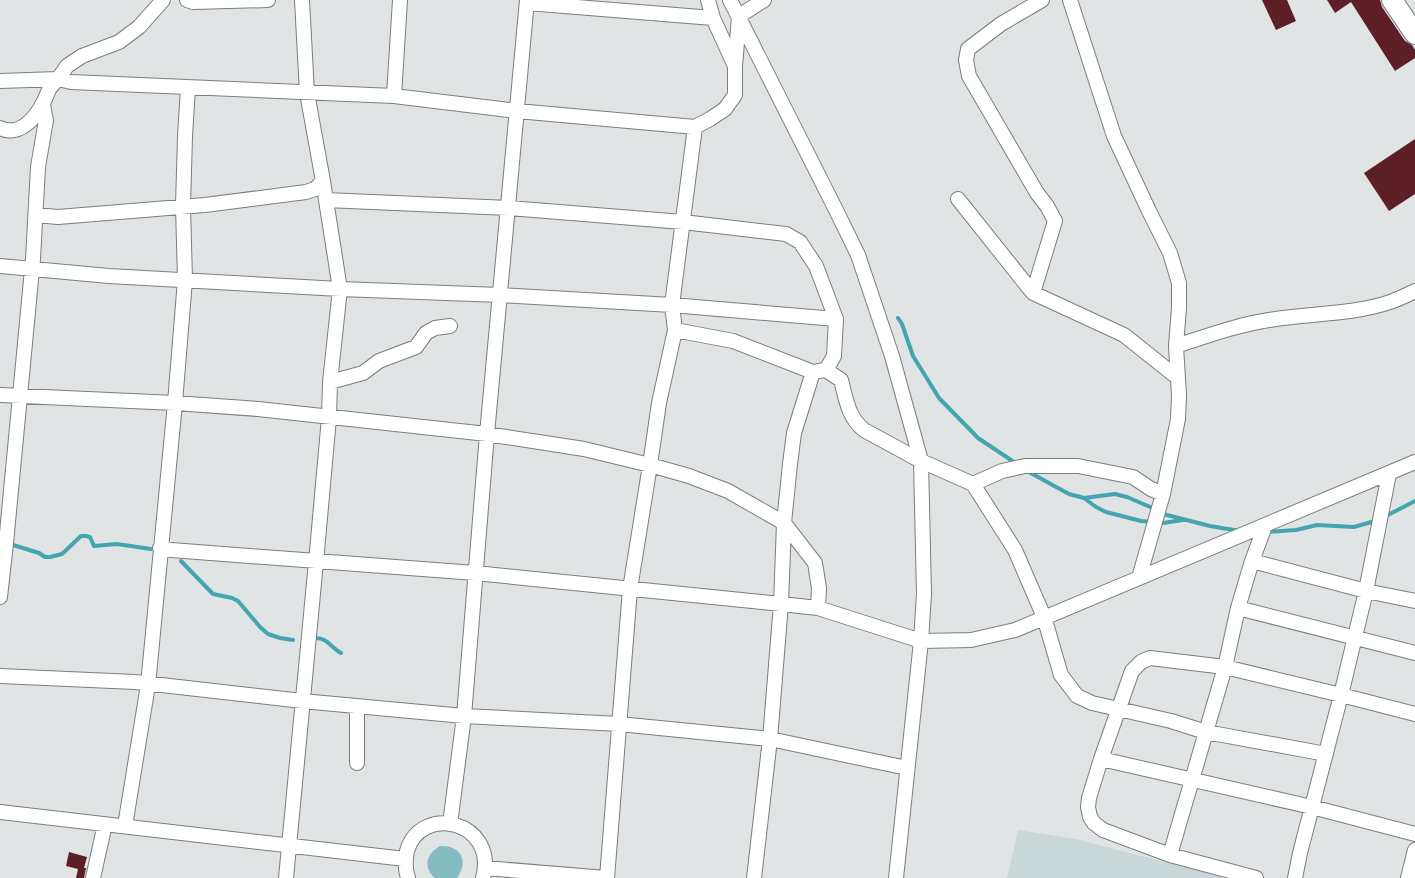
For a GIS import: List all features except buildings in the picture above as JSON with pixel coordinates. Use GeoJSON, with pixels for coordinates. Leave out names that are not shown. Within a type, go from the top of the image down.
{"type":"FeatureCollection","features":[{"type":"Feature","properties":{"kind":"highway"},"geometry":{"type":"LineString","coordinates":[[1394,3],[1415,34]]}},
{"type":"Feature","properties":{"kind":"street"},"geometry":{"type":"LineString","coordinates":[[0,128],[10,131],[18,130],[27,125],[43,105],[49,89],[67,66],[82,56],[120,42],[139,27],[163,0]]}},
{"type":"Feature","properties":{"kind":"street"},"geometry":{"type":"LineString","coordinates":[[187,0],[193,2],[268,0]]}},
{"type":"Feature","properties":{"kind":"street"},"geometry":{"type":"LineString","coordinates":[[286,878],[340,289],[326,198],[306,93],[302,0]]}},
{"type":"Feature","properties":{"kind":"street"},"geometry":{"type":"LineString","coordinates":[[394,96],[400,0]]}},
{"type":"Feature","properties":{"kind":"street"},"geometry":{"type":"LineString","coordinates":[[708,0],[713,18],[735,67]]}},
{"type":"Feature","properties":{"kind":"street"},"geometry":{"type":"LineString","coordinates":[[730,0],[858,256],[892,356],[921,461],[924,594],[921,641],[896,878]]}},
{"type":"Feature","properties":{"kind":"street"},"geometry":{"type":"LineString","coordinates":[[739,16],[764,0]]}},
{"type":"Feature","properties":{"kind":"street"},"geometry":{"type":"LineString","coordinates":[[1033,293],[1055,221],[1047,206],[1036,193],[969,76],[966,60],[968,48],[1001,24],[1042,0]]}},
{"type":"Feature","properties":{"kind":"street"},"geometry":{"type":"LineString","coordinates":[[1070,0],[1114,136],[1170,253],[1179,283],[1176,346],[1178,419],[1163,494],[1139,578]]}},
{"type":"Feature","properties":{"kind":"street"},"geometry":{"type":"LineString","coordinates":[[450,824],[464,716],[487,434],[527,1],[713,18]]}},
{"type":"Feature","properties":{"kind":"street"},"geometry":{"type":"LineString","coordinates":[[1394,3],[1415,12]]}},
{"type":"Feature","properties":{"kind":"street"},"geometry":{"type":"LineString","coordinates":[[0,81],[58,79],[71,82],[188,88],[394,96],[518,111],[695,127],[725,109],[735,95],[739,16]]}},
{"type":"Feature","properties":{"kind":"street"},"geometry":{"type":"LineString","coordinates":[[125,826],[148,685],[175,403],[185,280],[183,206],[188,88]]}},
{"type":"Feature","properties":{"kind":"street"},"geometry":{"type":"LineString","coordinates":[[0,597],[33,258],[38,167],[46,120],[43,105]]}},
{"type":"Feature","properties":{"kind":"street"},"geometry":{"type":"LineString","coordinates":[[408,878],[405,859],[415,836],[425,828],[437,824],[450,824],[462,827],[480,843],[485,855],[484,873],[606,878],[630,589],[659,403],[675,330],[672,305],[695,127]]}},
{"type":"Feature","properties":{"kind":"street"},"geometry":{"type":"LineString","coordinates":[[36,215],[58,217],[205,204],[306,192],[315,189],[323,181]]}},
{"type":"Feature","properties":{"kind":"street"},"geometry":{"type":"LineString","coordinates":[[306,192],[326,198],[509,208],[683,222],[786,234],[800,242],[816,266],[836,319],[834,356],[820,371],[794,433],[784,523],[781,604],[770,739],[754,878]]}},
{"type":"Feature","properties":{"kind":"street"},"geometry":{"type":"LineString","coordinates":[[958,199],[1033,293],[1124,335],[1178,378]]}},
{"type":"Feature","properties":{"kind":"street"},"geometry":{"type":"LineString","coordinates":[[0,266],[109,276],[672,305],[836,319]]}},
{"type":"Feature","properties":{"kind":"street"},"geometry":{"type":"LineString","coordinates":[[1176,346],[1215,333],[1266,320],[1368,308],[1391,302],[1415,291]]}},
{"type":"Feature","properties":{"kind":"street"},"geometry":{"type":"LineString","coordinates":[[330,382],[363,373],[379,361],[416,347],[426,332],[435,328],[450,326]]}},
{"type":"Feature","properties":{"kind":"street"},"geometry":{"type":"LineString","coordinates":[[675,330],[734,342],[842,380],[850,414],[856,424],[921,461],[973,484],[1015,550],[1044,617],[1061,675],[1076,696],[1092,703],[1171,721],[1206,732],[1326,754]]}},
{"type":"Feature","properties":{"kind":"street"},"geometry":{"type":"LineString","coordinates":[[0,395],[258,409],[487,434],[584,449],[650,465],[689,476],[728,491],[784,523],[815,563],[819,588],[818,608]]}},
{"type":"Feature","properties":{"kind":"street"},"geometry":{"type":"LineString","coordinates":[[160,548],[316,562],[475,573],[818,608],[921,641],[972,640],[1015,630],[1415,462]]}},
{"type":"Feature","properties":{"kind":"street"},"geometry":{"type":"LineString","coordinates":[[973,484],[1002,471],[1025,466],[1078,466],[1133,477],[1151,489],[1163,494]]}},
{"type":"Feature","properties":{"kind":"street"},"geometry":{"type":"LineString","coordinates":[[1295,878],[1366,591],[1389,474]]}},
{"type":"Feature","properties":{"kind":"street"},"geometry":{"type":"LineString","coordinates":[[1170,855],[1225,667],[1238,608],[1265,526]]}},
{"type":"Feature","properties":{"kind":"street"},"geometry":{"type":"LineString","coordinates":[[1252,561],[1366,591],[1415,601]]}},
{"type":"Feature","properties":{"kind":"street"},"geometry":{"type":"LineString","coordinates":[[1238,608],[1415,653]]}},
{"type":"Feature","properties":{"kind":"street"},"geometry":{"type":"LineString","coordinates":[[1256,878],[1170,855],[1103,830],[1090,817],[1089,798],[1132,671],[1141,662],[1150,658],[1225,667],[1415,714]]}},
{"type":"Feature","properties":{"kind":"street"},"geometry":{"type":"LineString","coordinates":[[0,676],[135,682],[148,685],[302,701],[464,716],[619,724],[770,739],[907,768]]}},
{"type":"Feature","properties":{"kind":"street"},"geometry":{"type":"LineString","coordinates":[[357,706],[357,763]]}},
{"type":"Feature","properties":{"kind":"street"},"geometry":{"type":"LineString","coordinates":[[1101,759],[1312,807],[1415,834]]}},
{"type":"Feature","properties":{"kind":"street"},"geometry":{"type":"LineString","coordinates":[[0,812],[405,859]]}},
{"type":"Feature","properties":{"kind":"street"},"geometry":{"type":"LineString","coordinates":[[93,878],[105,824]]}},
{"type":"Feature","properties":{"kind":"street"},"geometry":{"type":"LineString","coordinates":[[1408,878],[1415,850]]}},
{"type":"Feature","properties":{"kind":"shaded area"},"geometry":{"type":"Polygon","coordinates":[[[1018,830],[1076,839],[1227,878],[1007,878],[1018,830]]]}},
{"type":"Feature","properties":{"kind":"shaded area"},"geometry":{"type":"Polygon","coordinates":[[[440,846],[453,848],[461,855],[461,872],[457,878],[435,878],[428,869],[429,856],[440,846]]]}},
{"type":"Feature","properties":{"kind":"waterway"},"geometry":{"type":"LineString","coordinates":[[898,318],[902,324],[913,356],[939,398],[978,438],[1017,464]]}},
{"type":"Feature","properties":{"kind":"waterway"},"geometry":{"type":"LineString","coordinates":[[1027,471],[1069,494],[1084,498],[1115,494],[1155,509]]}},
{"type":"Feature","properties":{"kind":"waterway"},"geometry":{"type":"LineString","coordinates":[[1084,498],[1106,512],[1141,521],[1163,523],[1183,520]]}},
{"type":"Feature","properties":{"kind":"waterway"},"geometry":{"type":"LineString","coordinates":[[1384,517],[1415,501]]}},
{"type":"Feature","properties":{"kind":"waterway"},"geometry":{"type":"LineString","coordinates":[[1161,513],[1210,526],[1240,531]]}},
{"type":"Feature","properties":{"kind":"waterway"},"geometry":{"type":"LineString","coordinates":[[1266,532],[1296,530],[1317,525],[1354,527],[1375,521]]}},
{"type":"Feature","properties":{"kind":"waterway"},"geometry":{"type":"LineString","coordinates":[[10,544],[39,553],[45,557],[62,554],[81,536],[90,537],[94,546],[117,544],[151,549]]}},
{"type":"Feature","properties":{"kind":"waterway"},"geometry":{"type":"LineString","coordinates":[[181,561],[213,594],[238,601],[268,634],[293,640]]}},
{"type":"Feature","properties":{"kind":"waterway"},"geometry":{"type":"LineString","coordinates":[[316,638],[326,641],[341,653]]}}]}
